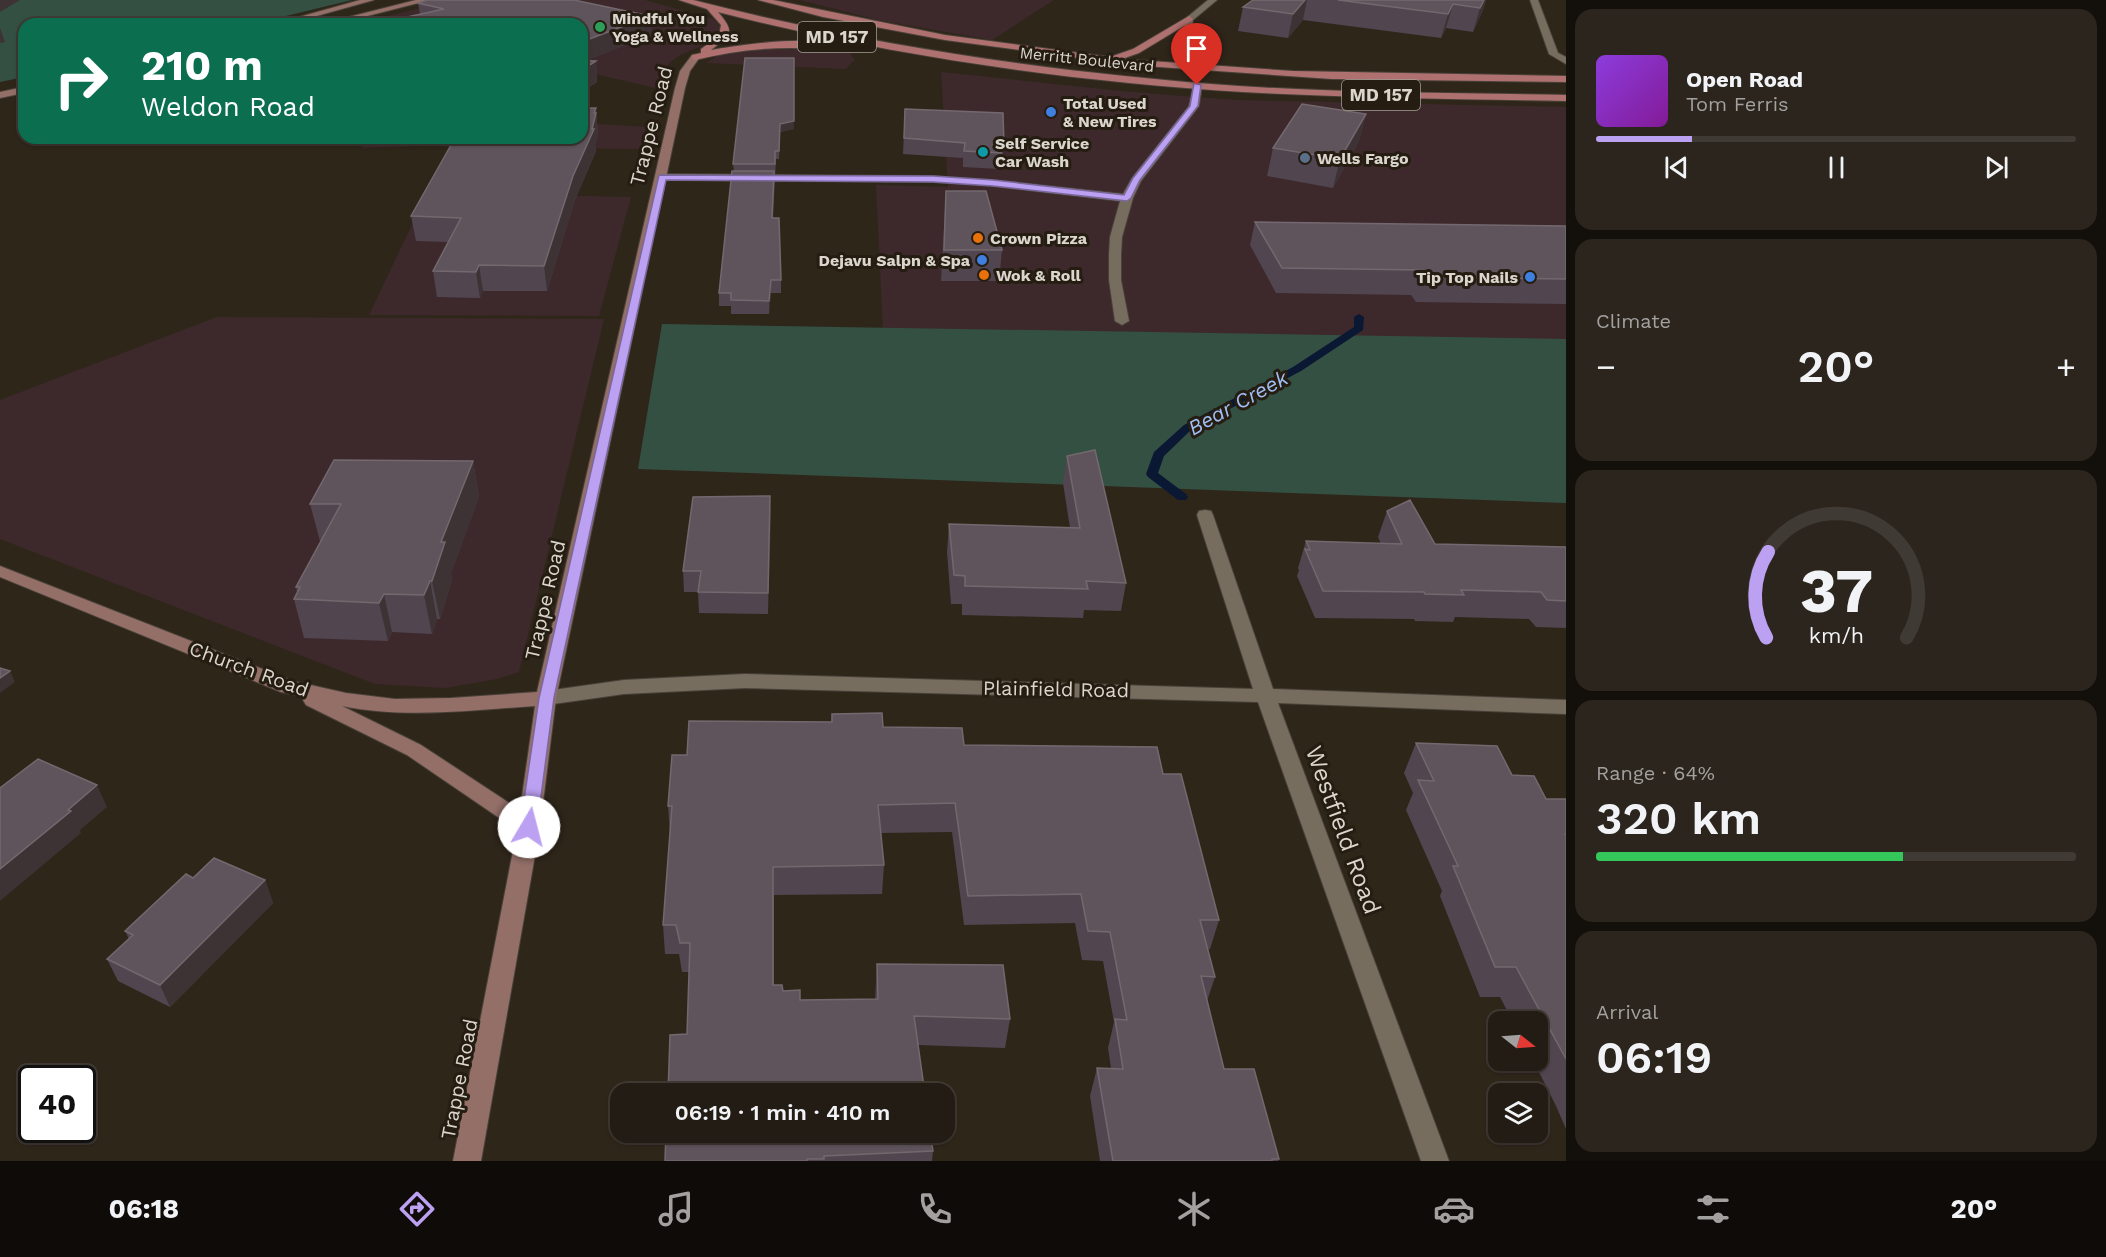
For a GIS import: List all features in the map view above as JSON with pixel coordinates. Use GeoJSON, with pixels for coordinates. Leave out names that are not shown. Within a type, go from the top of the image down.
{"type":"FeatureCollection","features":[{"type":"Feature","properties":{"kind":"main road","name":"Merritt Boulevard"},"geometry":{"type":"LineString","coordinates":[[683,0],[821,33],[994,63],[1197,85],[1361,95],[1566,98]]}},
{"type":"Feature","properties":{"kind":"main road","name":"Merritt Boulevard"},"geometry":{"type":"LineString","coordinates":[[762,0],[919,34],[1107,60],[1193,68],[1372,76],[1566,79]]}},
{"type":"Feature","properties":{"kind":"main road"},"geometry":{"type":"LineString","coordinates":[[695,57],[715,44],[726,31],[725,25],[710,7]]}},
{"type":"Feature","properties":{"kind":"main road"},"geometry":{"type":"LineString","coordinates":[[1107,60],[1136,51],[1189,19]]}},
{"type":"Feature","properties":{"kind":"main road"},"geometry":{"type":"LineString","coordinates":[[695,57],[745,46],[793,44],[923,58],[1052,65],[1156,74],[1193,68]]}},
{"type":"Feature","properties":{"kind":"main road"},"geometry":{"type":"LineString","coordinates":[[1197,85],[1238,77],[1344,81],[1372,76]]}},
{"type":"Feature","properties":{"kind":"street"},"geometry":{"type":"LineString","coordinates":[[301,18],[370,0]]}},
{"type":"Feature","properties":{"kind":"street"},"geometry":{"type":"LineString","coordinates":[[350,18],[426,0]]}},
{"type":"Feature","properties":{"kind":"street"},"geometry":{"type":"LineString","coordinates":[[1193,68],[1187,35],[1189,19],[1213,0]]}},
{"type":"Feature","properties":{"kind":"street"},"geometry":{"type":"LineString","coordinates":[[1534,0],[1554,54],[1565,61]]}},
{"type":"Feature","properties":{"kind":"street","name":"Trappe Road"},"geometry":{"type":"LineString","coordinates":[[467,1161],[529,827],[546,698],[680,88],[685,71],[695,57]]}},
{"type":"Feature","properties":{"kind":"street"},"geometry":{"type":"LineString","coordinates":[[1122,321],[1115,280],[1115,255],[1116,237],[1127,198],[1136,180],[1194,106],[1197,85]]}},
{"type":"Feature","properties":{"kind":"street"},"geometry":{"type":"LineString","coordinates":[[0,95],[18,91]]}},
{"type":"Feature","properties":{"kind":"street"},"geometry":{"type":"LineString","coordinates":[[662,177],[933,179],[1003,184],[1127,198]]}},
{"type":"Feature","properties":{"kind":"street","name":"Westfield Road"},"geometry":{"type":"LineString","coordinates":[[1205,515],[1266,696],[1434,1161]]}},
{"type":"Feature","properties":{"kind":"street","name":"Church Road"},"geometry":{"type":"LineString","coordinates":[[0,571],[288,687],[346,700],[395,706],[451,705],[546,698]]}},
{"type":"Feature","properties":{"kind":"street","name":"Plainfield Road"},"geometry":{"type":"LineString","coordinates":[[546,698],[624,687],[745,681],[1566,707]]}},
{"type":"Feature","properties":{"kind":"street"},"geometry":{"type":"LineString","coordinates":[[288,687],[414,750],[529,827]]}},
{"type":"Feature","properties":{"kind":"shaded area"},"geometry":{"type":"Polygon","coordinates":[[[455,0],[645,0],[713,19],[720,26],[721,33],[713,41],[680,55],[669,63],[664,70],[660,89],[588,72],[588,18],[379,18],[455,0]]]}},
{"type":"Feature","properties":{"kind":"shaded area"},"geometry":{"type":"Polygon","coordinates":[[[800,0],[1054,0],[992,40],[878,20],[800,0]]]}},
{"type":"Feature","properties":{"kind":"shaded area"},"geometry":{"type":"Polygon","coordinates":[[[798,46],[851,52],[851,56],[855,59],[846,69],[706,63],[720,54],[740,49],[798,46]]]}},
{"type":"Feature","properties":{"kind":"shaded area"},"geometry":{"type":"Polygon","coordinates":[[[941,72],[1131,92],[1235,100],[1566,107],[1566,344],[883,329],[876,185],[948,187],[941,72]]]}},
{"type":"Feature","properties":{"kind":"shaded area"},"geometry":{"type":"Polygon","coordinates":[[[588,123],[648,127],[642,149],[418,146],[363,148],[362,144],[588,144],[588,123]]]}},
{"type":"Feature","properties":{"kind":"shaded area"},"geometry":{"type":"Polygon","coordinates":[[[427,193],[631,197],[599,316],[369,315],[427,193]]]}},
{"type":"Feature","properties":{"kind":"shaded area"},"geometry":{"type":"Polygon","coordinates":[[[217,317],[604,319],[519,672],[497,679],[445,688],[375,684],[0,539],[0,400],[217,317]]]}},
{"type":"Feature","properties":{"kind":"green space"},"geometry":{"type":"Polygon","coordinates":[[[0,0],[352,0],[278,18],[18,18],[18,78],[0,82],[0,0]]]}},
{"type":"Feature","properties":{"kind":"green space"},"geometry":{"type":"Polygon","coordinates":[[[662,324],[1566,339],[1566,503],[638,469],[662,324]]]}},
{"type":"Feature","properties":{"kind":"building"},"geometry":{"type":"Polygon","coordinates":[[[427,0],[574,0],[650,16],[588,40],[588,18],[403,18],[444,9],[418,3],[427,0]]]}},
{"type":"Feature","properties":{"kind":"building"},"geometry":{"type":"Polygon","coordinates":[[[1253,0],[1305,0],[1293,14],[1243,7],[1253,0]]]}},
{"type":"Feature","properties":{"kind":"building"},"geometry":{"type":"Polygon","coordinates":[[[1338,0],[1484,0],[1480,8],[1453,4],[1448,14],[1338,0]]]}},
{"type":"Feature","properties":{"kind":"building"},"geometry":{"type":"Polygon","coordinates":[[[745,58],[794,58],[794,121],[780,124],[779,151],[775,151],[775,164],[733,164],[745,58]]]}},
{"type":"Feature","properties":{"kind":"building"},"geometry":{"type":"Polygon","coordinates":[[[588,60],[596,61],[588,66],[588,60]]]}},
{"type":"Feature","properties":{"kind":"building"},"geometry":{"type":"Polygon","coordinates":[[[1302,104],[1366,114],[1340,159],[1273,148],[1302,104]]]}},
{"type":"Feature","properties":{"kind":"building"},"geometry":{"type":"Polygon","coordinates":[[[588,108],[596,108],[592,129],[594,129],[588,142],[588,108]]]}},
{"type":"Feature","properties":{"kind":"building"},"geometry":{"type":"Polygon","coordinates":[[[905,109],[1003,113],[1004,146],[1000,145],[1001,153],[964,151],[965,143],[904,138],[905,109]]]}},
{"type":"Feature","properties":{"kind":"building"},"geometry":{"type":"Polygon","coordinates":[[[452,144],[587,144],[573,176],[544,266],[479,265],[476,272],[433,271],[461,218],[411,216],[452,144]]]}},
{"type":"Feature","properties":{"kind":"building"},"geometry":{"type":"Polygon","coordinates":[[[732,171],[774,171],[772,218],[779,218],[781,280],[771,280],[769,301],[731,300],[731,293],[719,293],[732,171]]]}},
{"type":"Feature","properties":{"kind":"building"},"geometry":{"type":"Polygon","coordinates":[[[946,191],[986,191],[1002,250],[944,250],[946,191]]]}},
{"type":"Feature","properties":{"kind":"building"},"geometry":{"type":"Polygon","coordinates":[[[1255,222],[1566,226],[1566,279],[1424,277],[1418,270],[1282,268],[1255,222]]]}},
{"type":"Feature","properties":{"kind":"building"},"geometry":{"type":"Polygon","coordinates":[[[1095,450],[1126,583],[1086,581],[1088,589],[965,586],[965,576],[954,575],[949,524],[1080,528],[1067,456],[1095,450]]]}},
{"type":"Feature","properties":{"kind":"building"},"geometry":{"type":"Polygon","coordinates":[[[334,460],[473,461],[441,542],[445,542],[432,581],[424,595],[384,594],[379,603],[294,599],[300,587],[296,587],[341,504],[310,504],[334,460]]]}},
{"type":"Feature","properties":{"kind":"building"},"geometry":{"type":"Polygon","coordinates":[[[770,496],[768,593],[698,592],[701,571],[683,571],[693,497],[770,496]]]}},
{"type":"Feature","properties":{"kind":"building"},"geometry":{"type":"Polygon","coordinates":[[[1410,500],[1435,544],[1566,547],[1566,601],[1547,600],[1541,592],[1461,590],[1464,595],[1425,594],[1424,592],[1323,591],[1305,549],[1310,550],[1306,541],[1402,544],[1387,511],[1410,500]]]}},
{"type":"Feature","properties":{"kind":"building"},"geometry":{"type":"Polygon","coordinates":[[[0,668],[10,671],[0,678],[0,668]]]}},
{"type":"Feature","properties":{"kind":"building"},"geometry":{"type":"Polygon","coordinates":[[[882,713],[883,727],[962,728],[964,745],[1157,747],[1163,774],[1181,774],[1219,920],[1200,920],[1215,977],[1201,976],[1224,1069],[1254,1069],[1279,1159],[1272,1159],[1272,1161],[1113,1161],[1097,1068],[1123,1069],[1115,1019],[1127,1020],[1110,932],[1088,931],[1081,894],[968,896],[955,803],[878,805],[884,865],[773,867],[773,985],[782,985],[783,991],[800,990],[800,1000],[878,999],[877,964],[1003,965],[1010,1019],[914,1016],[923,1083],[668,1083],[670,1035],[687,1034],[690,943],[680,943],[676,925],[663,925],[672,806],[668,806],[672,755],[687,755],[689,721],[832,722],[832,714],[882,713]]]}},
{"type":"Feature","properties":{"kind":"building"},"geometry":{"type":"Polygon","coordinates":[[[1416,743],[1497,746],[1512,775],[1534,776],[1546,799],[1566,799],[1566,1059],[1548,1026],[1548,1011],[1540,1011],[1516,967],[1495,967],[1453,866],[1458,866],[1418,780],[1434,781],[1416,743]]]}},
{"type":"Feature","properties":{"kind":"building"},"geometry":{"type":"Polygon","coordinates":[[[38,759],[97,785],[68,810],[71,811],[0,869],[0,788],[38,759]]]}},
{"type":"Feature","properties":{"kind":"building"},"geometry":{"type":"Polygon","coordinates":[[[214,858],[265,880],[160,985],[107,959],[133,935],[125,931],[186,874],[193,878],[214,858]]]}},
{"type":"Feature","properties":{"kind":"building"},"geometry":{"type":"Polygon","coordinates":[[[666,1143],[932,1143],[933,1151],[824,1156],[824,1159],[807,1159],[807,1161],[665,1161],[666,1143]]]}},
{"type":"Feature","properties":{"kind":"waterway","name":"Bear Creek"},"geometry":{"type":"LineString","coordinates":[[1182,497],[1152,474],[1158,455],[1188,427],[1297,369],[1359,328],[1359,317]]}},
{"type":"Feature","properties":{"kind":"place","name":"Mindful You Yoga & Wellness"},"geometry":{"type":"Point","coordinates":[600,27]}},
{"type":"Feature","properties":{"kind":"place","name":"Total Used & New Tires"},"geometry":{"type":"Point","coordinates":[1051,112]}},
{"type":"Feature","properties":{"kind":"place","name":"Self Service Car Wash"},"geometry":{"type":"Point","coordinates":[983,152]}},
{"type":"Feature","properties":{"kind":"place","name":"Wells Fargo"},"geometry":{"type":"Point","coordinates":[1305,158]}},
{"type":"Feature","properties":{"kind":"place","name":"Crown Pizza"},"geometry":{"type":"Point","coordinates":[978,238]}},
{"type":"Feature","properties":{"kind":"place","name":"Dejavu Salpn & Spa"},"geometry":{"type":"Point","coordinates":[982,260]}},
{"type":"Feature","properties":{"kind":"place","name":"Wok & Roll"},"geometry":{"type":"Point","coordinates":[984,275]}},
{"type":"Feature","properties":{"kind":"place","name":"Tip Top Nails"},"geometry":{"type":"Point","coordinates":[1530,277]}},
{"type":"Feature","properties":{"kind":"route"},"geometry":{"type":"LineString","coordinates":[[529,827],[546,698],[662,177],[933,179],[993,183],[1127,198],[1136,180],[1194,106],[1197,85]]}}]}
